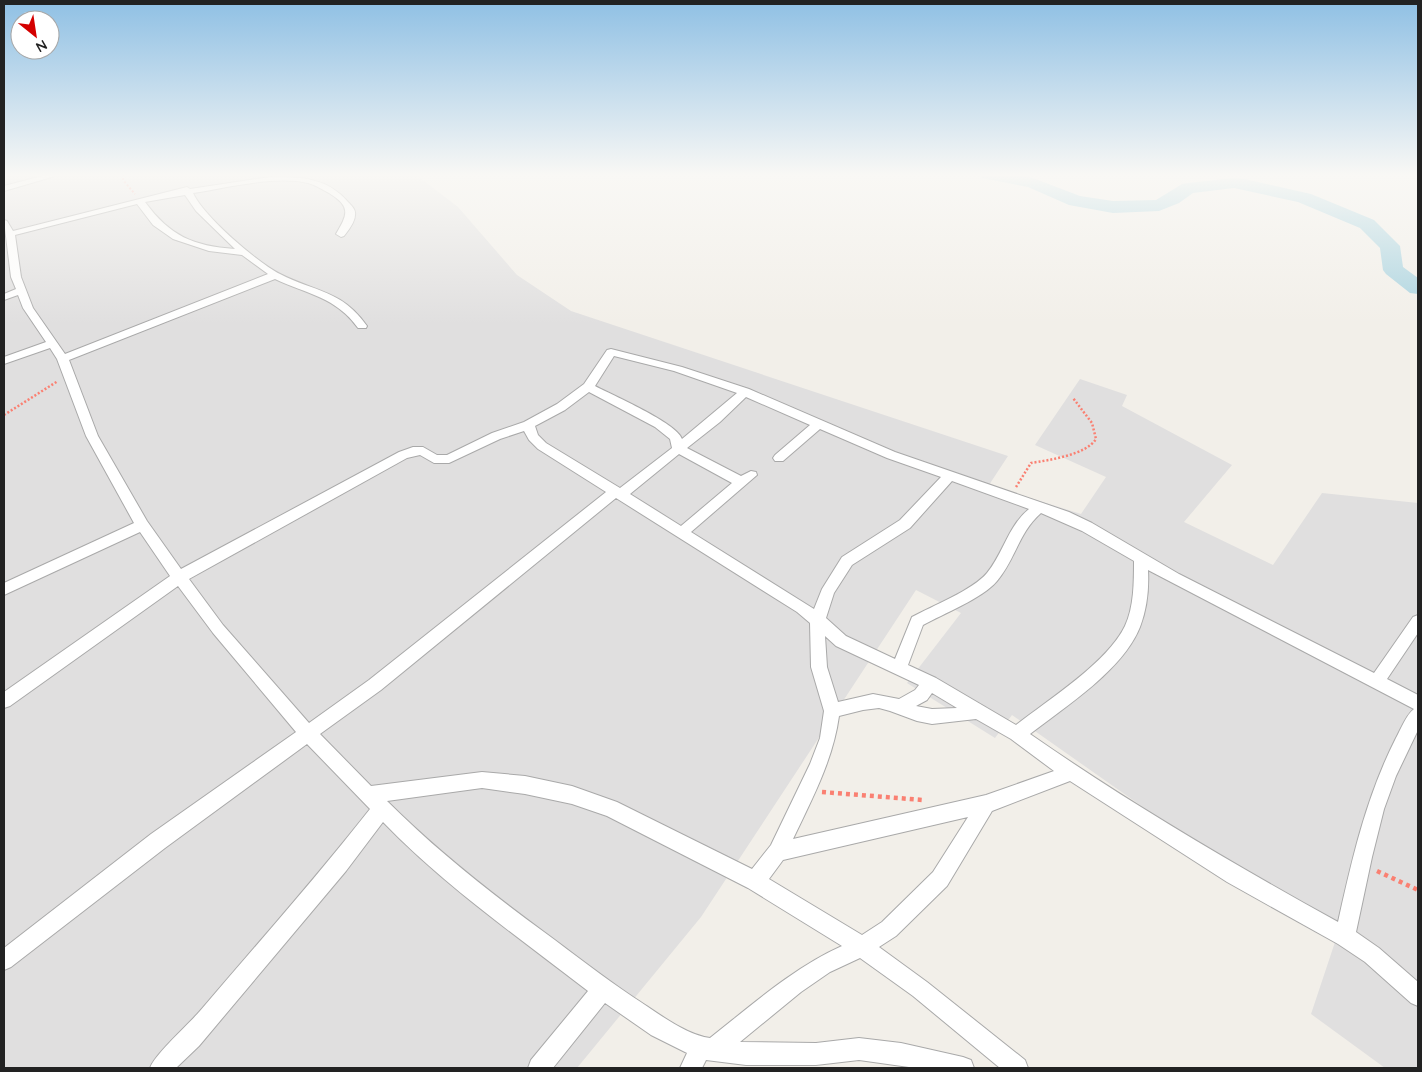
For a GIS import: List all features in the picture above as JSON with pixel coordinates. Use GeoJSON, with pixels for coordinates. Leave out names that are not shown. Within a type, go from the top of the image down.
{"type":"FeatureCollection","features":[{"type":"Feature","properties":{"kind":"street"},"geometry":{"type":"LineString","coordinates":[[55,224],[7,237],[13,264],[21,291],[36,321],[66,366],[92,436],[142,525],[218,629],[307,733],[419,846],[466,886],[603,989],[659,1027],[707,1049],[746,1054],[816,1054],[859,1049],[902,1054],[964,1068]]}},
{"type":"Feature","properties":{"kind":"street"},"geometry":{"type":"LineString","coordinates":[[158,224],[182,240],[205,248],[245,252]]}},
{"type":"Feature","properties":{"kind":"street"},"geometry":{"type":"LineString","coordinates":[[214,224],[245,252],[275,275],[347,306],[355,313],[362,326]]}},
{"type":"Feature","properties":{"kind":"street"},"geometry":{"type":"LineString","coordinates":[[341,234],[347,224]]}},
{"type":"Feature","properties":{"kind":"street"},"geometry":{"type":"LineString","coordinates":[[66,366],[275,275]]}},
{"type":"Feature","properties":{"kind":"street"},"geometry":{"type":"LineString","coordinates":[[4,297],[21,291]]}},
{"type":"Feature","properties":{"kind":"street"},"geometry":{"type":"LineString","coordinates":[[4,361],[52,344]]}},
{"type":"Feature","properties":{"kind":"street"},"geometry":{"type":"LineString","coordinates":[[4,701],[179,577],[403,455],[413,451],[422,451],[434,459],[449,459],[496,436],[528,425],[561,407],[588,387],[600,372],[611,352],[678,369],[745,392],[891,455],[949,477],[1040,507],[1087,527],[1141,560],[1418,703]]}},
{"type":"Feature","properties":{"kind":"street"},"geometry":{"type":"LineString","coordinates":[[588,387],[659,424],[676,437],[678,449]]}},
{"type":"Feature","properties":{"kind":"street"},"geometry":{"type":"LineString","coordinates":[[4,960],[158,841],[375,685],[619,492],[678,449],[728,409],[745,392]]}},
{"type":"Feature","properties":{"kind":"street"},"geometry":{"type":"LineString","coordinates":[[779,458],[819,423]]}},
{"type":"Feature","properties":{"kind":"street"},"geometry":{"type":"LineString","coordinates":[[528,425],[533,437],[542,446],[619,492],[818,619],[828,631],[852,648],[930,683],[1017,734],[1071,772],[1234,875],[1345,937],[1372,955],[1418,996]]}},
{"type":"Feature","properties":{"kind":"street"},"geometry":{"type":"LineString","coordinates":[[678,449],[746,479],[681,532]]}},
{"type":"Feature","properties":{"kind":"street"},"geometry":{"type":"LineString","coordinates":[[756,881],[778,852],[818,766],[828,738],[832,711],[820,667],[818,619],[827,593],[838,573],[847,562],[905,524],[921,510],[949,477]]}},
{"type":"Feature","properties":{"kind":"street"},"geometry":{"type":"LineString","coordinates":[[900,668],[917,620],[985,585],[993,578],[1019,526],[1028,515],[1040,507]]}},
{"type":"Feature","properties":{"kind":"street"},"geometry":{"type":"LineString","coordinates":[[4,589],[142,525]]}},
{"type":"Feature","properties":{"kind":"street"},"geometry":{"type":"LineString","coordinates":[[1017,734],[1060,701],[1121,646],[1132,628],[1139,605],[1142,584],[1141,560]]}},
{"type":"Feature","properties":{"kind":"street"},"geometry":{"type":"LineString","coordinates":[[1377,682],[1418,621]]}},
{"type":"Feature","properties":{"kind":"street"},"geometry":{"type":"LineString","coordinates":[[900,706],[921,695],[930,683]]}},
{"type":"Feature","properties":{"kind":"street"},"geometry":{"type":"LineString","coordinates":[[832,711],[874,701],[900,706],[918,714],[932,716],[947,716],[978,711]]}},
{"type":"Feature","properties":{"kind":"street"},"geometry":{"type":"LineString","coordinates":[[1345,937],[1375,807],[1418,715]]}},
{"type":"Feature","properties":{"kind":"street"},"geometry":{"type":"LineString","coordinates":[[778,852],[986,804],[1028,790],[1071,772]]}},
{"type":"Feature","properties":{"kind":"street"},"geometry":{"type":"LineString","coordinates":[[367,795],[482,780],[525,785],[572,795],[611,808],[756,881],[862,947],[920,989],[1017,1068]]}},
{"type":"Feature","properties":{"kind":"street"},"geometry":{"type":"LineString","coordinates":[[691,1068],[707,1049],[794,984],[823,965],[862,947],[889,929],[940,879],[986,804]]}},
{"type":"Feature","properties":{"kind":"street"},"geometry":{"type":"LineString","coordinates":[[161,1068],[191,1038],[339,864],[382,809]]}},
{"type":"Feature","properties":{"kind":"street"},"geometry":{"type":"LineString","coordinates":[[539,1068],[603,989]]}},
{"type":"Feature","properties":{"kind":"path"},"geometry":{"type":"LineString","coordinates":[[4,415],[66,366]]}},
{"type":"Feature","properties":{"kind":"path"},"geometry":{"type":"LineString","coordinates":[[1011,497],[1031,463],[1041,463],[1054,457],[1082,451],[1095,443],[1096,438],[1089,418],[1073,398]]}},
{"type":"Feature","properties":{"kind":"path"},"geometry":{"type":"LineString","coordinates":[[805,791],[928,801]]}},
{"type":"Feature","properties":{"kind":"path"},"geometry":{"type":"LineString","coordinates":[[1361,862],[1418,890]]}},
{"type":"Feature","properties":{"kind":"shaded area"},"geometry":{"type":"Polygon","coordinates":[[[4,224],[473,224],[517,275],[571,311],[1008,456],[989,485],[1081,514],[1106,477],[1035,445],[1080,379],[1127,395],[1122,406],[1232,465],[1184,522],[1273,565],[1322,493],[1418,503],[1418,1068],[1385,1068],[1311,1014],[1335,942],[1012,715],[995,738],[907,683],[961,613],[916,590],[701,917],[577,1068],[4,1068],[4,224]]]}},
{"type":"Feature","properties":{"kind":"waterway"},"geometry":{"type":"LineString","coordinates":[[1367,224],[1390,246],[1393,270],[1418,288]]}}]}
